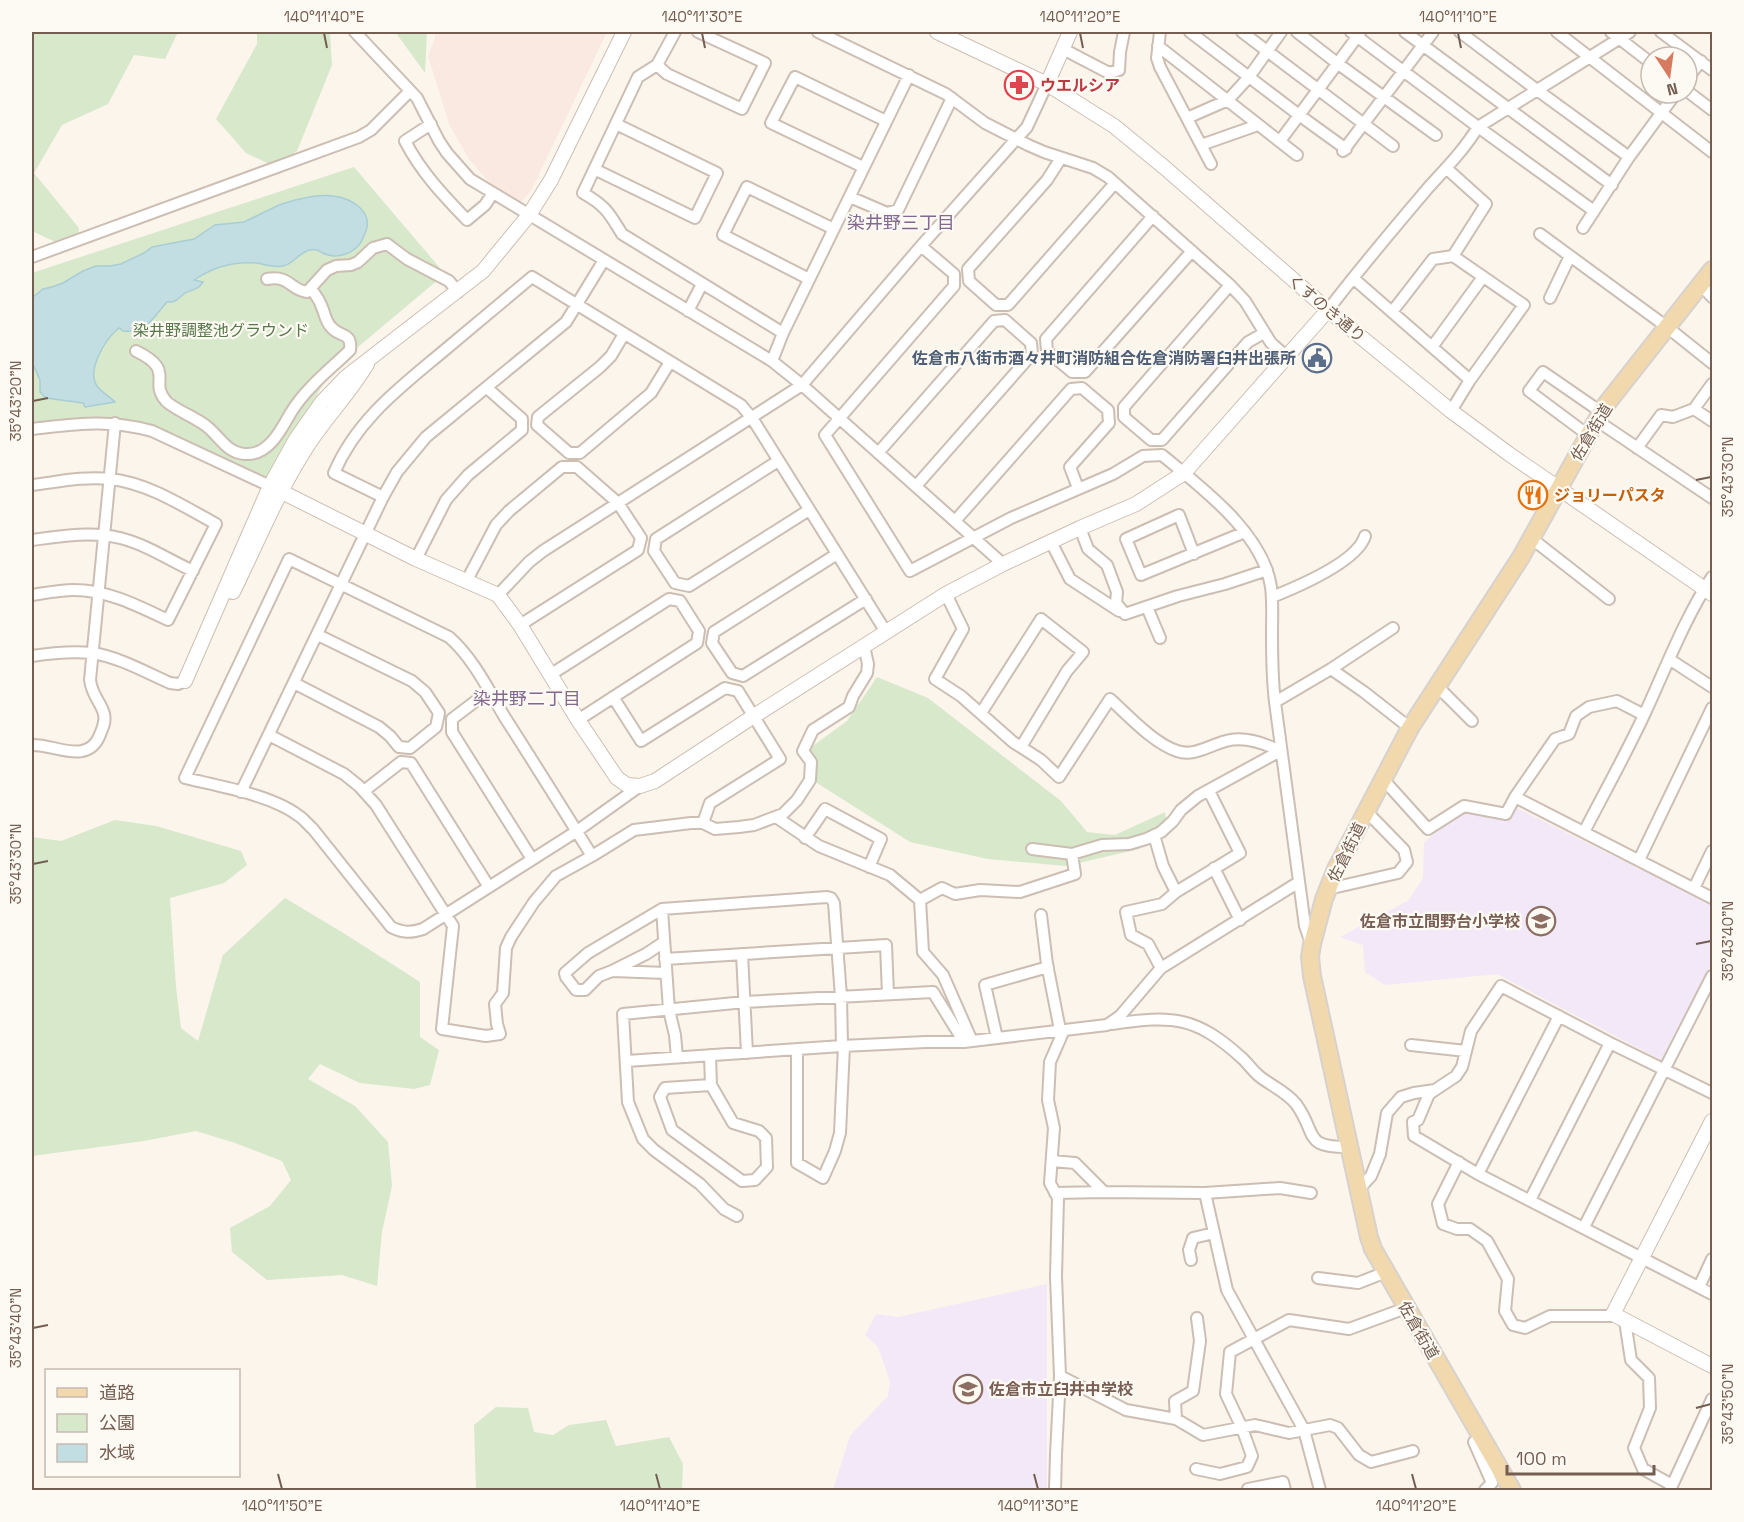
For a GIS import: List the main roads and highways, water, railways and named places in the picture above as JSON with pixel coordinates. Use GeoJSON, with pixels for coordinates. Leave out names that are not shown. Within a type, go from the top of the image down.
{"type":"FeatureCollection","features":[{"type":"Feature","properties":{"kind":"main road","name":"佐倉街道"},"geometry":{"type":"LineString","coordinates":[[1511,1490],[1373,1249],[1312,976],[1310,957],[1312,944],[1328,889],[1382,778],[1410,728],[1531,538],[1595,422],[1713,270]]}},
{"type":"Feature","properties":{"kind":"water"},"geometry":{"type":"Polygon","coordinates":[[[315,196],[340,197],[353,203],[363,212],[366,217],[366,231],[360,244],[354,250],[336,256],[312,249],[283,266],[239,263],[208,272],[194,280],[203,282],[199,287],[185,293],[175,301],[167,302],[144,327],[131,331],[123,331],[119,328],[103,347],[96,363],[94,379],[97,386],[115,402],[85,407],[83,403],[46,398],[40,392],[40,380],[32,362],[32,298],[43,289],[63,283],[96,266],[121,264],[152,247],[194,239],[215,225],[244,222],[279,205],[315,196]]]}},
{"type":"Feature","properties":{"kind":"place","name":"ウエルシア"},"geometry":{"type":"Point","coordinates":[1019,85]}},
{"type":"Feature","properties":{"kind":"place","name":"佐倉市八街市酒々井町消防組合佐倉消防署臼井出張所"},"geometry":{"type":"Point","coordinates":[1317,358]}},
{"type":"Feature","properties":{"kind":"place","name":"ジョリーパスタ"},"geometry":{"type":"Point","coordinates":[1533,495]}},
{"type":"Feature","properties":{"kind":"place","name":"佐倉市立間野台小学校"},"geometry":{"type":"Point","coordinates":[1541,921]}},
{"type":"Feature","properties":{"kind":"place","name":"佐倉市立臼井中学校"},"geometry":{"type":"Point","coordinates":[968,1389]}},
{"type":"Feature","properties":{"kind":"district","name":"染井野三丁目"},"geometry":{"type":"Point","coordinates":[901,223]}},
{"type":"Feature","properties":{"kind":"district","name":"染井野二丁目"},"geometry":{"type":"Point","coordinates":[527,699]}},
{"type":"Feature","properties":{"kind":"park label","name":"染井野調整池グラウンド"},"geometry":{"type":"Point","coordinates":[221,330]}}]}
